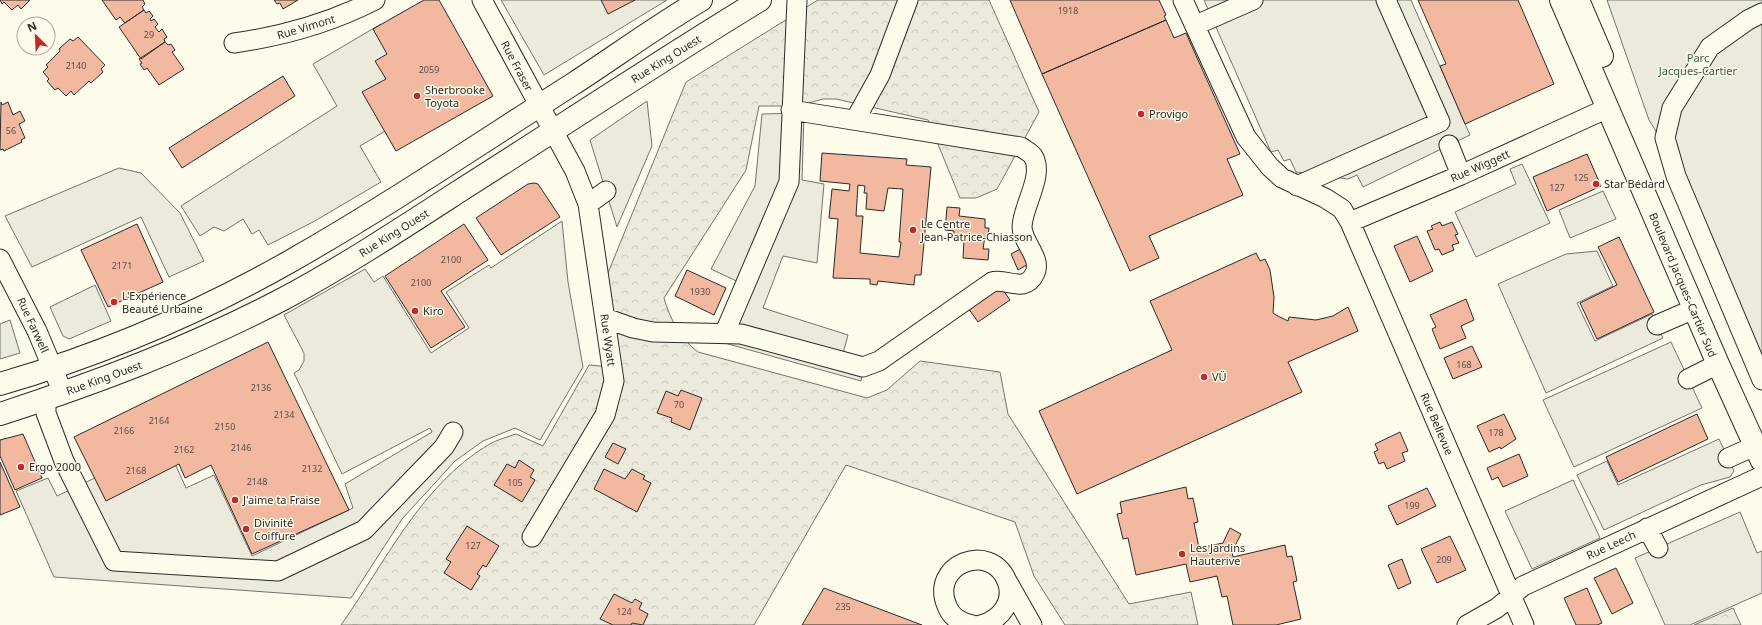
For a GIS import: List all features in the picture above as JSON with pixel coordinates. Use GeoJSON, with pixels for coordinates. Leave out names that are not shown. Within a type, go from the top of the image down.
{"type":"FeatureCollection","features":[{"type":"Feature","properties":{"kind":"main road","name":"Rue King Ouest"},"geometry":{"type":"LineString","coordinates":[[0,414],[104,379],[192,343],[284,298],[393,234],[760,0]]}},
{"type":"Feature","properties":{"kind":"main road","name":"Boulevard Jacques-Cartier Sud"},"geometry":{"type":"LineString","coordinates":[[1561,0],[1758,453]]}},
{"type":"Feature","properties":{"kind":"main road","name":"Boulevard Jacques-Cartier Sud"},"geometry":{"type":"LineString","coordinates":[[1578,0],[1608,70],[1608,108]]}},
{"type":"Feature","properties":{"kind":"main road"},"geometry":{"type":"LineString","coordinates":[[0,384],[52,367],[158,327],[216,300],[289,262],[375,210],[538,106],[698,1]]}},
{"type":"Feature","properties":{"kind":"street","name":"Rue Vimont"},"geometry":{"type":"LineString","coordinates":[[234,43],[289,34],[352,12],[376,0]]}},
{"type":"Feature","properties":{"kind":"street","name":"Rue Fraser"},"geometry":{"type":"LineString","coordinates":[[482,0],[553,132]]}},
{"type":"Feature","properties":{"kind":"street"},"geometry":{"type":"LineString","coordinates":[[725,332],[789,182],[797,0]]}},
{"type":"Feature","properties":{"kind":"street"},"geometry":{"type":"LineString","coordinates":[[856,120],[880,75],[908,0]]}},
{"type":"Feature","properties":{"kind":"street","name":"Rue Bellevue"},"geometry":{"type":"LineString","coordinates":[[1183,0],[1196,25],[1246,137],[1270,167],[1282,178],[1325,198],[1342,209],[1350,222],[1524,625]]}},
{"type":"Feature","properties":{"kind":"street"},"geometry":{"type":"LineString","coordinates":[[1196,25],[1253,0]]}},
{"type":"Feature","properties":{"kind":"street"},"geometry":{"type":"LineString","coordinates":[[1297,186],[1440,122],[1386,0]]}},
{"type":"Feature","properties":{"kind":"street"},"geometry":{"type":"LineString","coordinates":[[1762,13],[1748,20],[1710,47],[1672,108],[1665,138],[1676,176],[1762,380]]}},
{"type":"Feature","properties":{"kind":"street","name":"Rue Wiggett"},"geometry":{"type":"LineString","coordinates":[[1350,222],[1461,175],[1513,159],[1608,108]]}},
{"type":"Feature","properties":{"kind":"street"},"geometry":{"type":"LineString","coordinates":[[605,318],[633,328],[653,332],[725,332],[741,334],[863,367],[871,366],[992,282],[999,280],[1018,286],[1026,283],[1035,274],[1036,265],[1023,236],[1022,227],[1036,178],[1036,164],[1033,156],[1021,147],[791,110]]}},
{"type":"Feature","properties":{"kind":"street","name":"Rue Wyatt"},"geometry":{"type":"LineString","coordinates":[[532,536],[605,415],[610,401],[614,381],[588,204],[575,171],[553,132]]}},
{"type":"Feature","properties":{"kind":"street"},"geometry":{"type":"LineString","coordinates":[[1449,145],[1461,175]]}},
{"type":"Feature","properties":{"kind":"street"},"geometry":{"type":"LineString","coordinates":[[588,204],[606,191]]}},
{"type":"Feature","properties":{"kind":"street","name":"Rue Farwell"},"geometry":{"type":"LineString","coordinates":[[0,259],[37,331],[52,367],[54,396],[46,413],[64,461],[114,561],[278,571],[364,530],[444,448],[453,432]]}},
{"type":"Feature","properties":{"kind":"street"},"geometry":{"type":"LineString","coordinates":[[1657,325],[1694,308]]}},
{"type":"Feature","properties":{"kind":"street"},"geometry":{"type":"LineString","coordinates":[[1688,378],[1718,364]]}},
{"type":"Feature","properties":{"kind":"street"},"geometry":{"type":"LineString","coordinates":[[1728,458],[1758,453]]}},
{"type":"Feature","properties":{"kind":"street","name":"Rue Leech"},"geometry":{"type":"LineString","coordinates":[[1467,625],[1497,608],[1523,586],[1560,562],[1587,550],[1647,528],[1762,476]]}},
{"type":"Feature","properties":{"kind":"street"},"geometry":{"type":"LineString","coordinates":[[1647,528],[1658,548]]}},
{"type":"Feature","properties":{"kind":"street"},"geometry":{"type":"LineString","coordinates":[[973,625],[956,619],[948,611],[944,600],[944,589],[947,578],[954,569],[963,562],[975,560],[986,561],[996,566],[1004,575],[1032,625]]}},
{"type":"Feature","properties":{"kind":"street"},"geometry":{"type":"LineString","coordinates":[[981,625],[989,623],[998,617],[1006,608],[1009,597],[1008,585],[1004,575]]}},
{"type":"Feature","properties":{"kind":"green space"},"geometry":{"type":"Polygon","coordinates":[[[818,0],[989,0],[1039,112],[997,189],[976,198],[960,198],[928,120],[836,99],[823,99],[798,106],[759,106],[746,170],[664,298],[676,328],[686,341],[698,352],[867,398],[887,390],[920,361],[1000,372],[1008,414],[1129,604],[1191,592],[1198,625],[1065,625],[1034,576],[1015,522],[846,465],[754,625],[341,625],[406,527],[443,481],[464,462],[488,445],[516,434],[543,446],[589,365],[611,367],[601,290],[686,82],[818,0]]]}},
{"type":"Feature","properties":{"kind":"green space","name":"Parc Jacques-Cartier"},"geometry":{"type":"Polygon","coordinates":[[[1607,0],[1762,0],[1762,365],[1681,171],[1649,120],[1607,0]]]}},
{"type":"Feature","properties":{"kind":"green space"},"geometry":{"type":"Polygon","coordinates":[[[1733,608],[1741,625],[1694,625],[1733,608]]]}},
{"type":"Feature","properties":{"kind":"shaded area"},"geometry":{"type":"Polygon","coordinates":[[[501,0],[667,0],[544,75],[501,0]]]}},
{"type":"Feature","properties":{"kind":"shaded area"},"geometry":{"type":"Polygon","coordinates":[[[1204,0],[1411,0],[1470,135],[1363,187],[1357,175],[1348,179],[1296,172],[1290,159],[1284,161],[1278,150],[1271,152],[1204,0]]]}},
{"type":"Feature","properties":{"kind":"shaded area"},"geometry":{"type":"Polygon","coordinates":[[[381,24],[389,38],[392,127],[360,146],[381,182],[313,222],[268,245],[259,230],[252,234],[243,219],[224,231],[214,227],[200,236],[181,206],[337,106],[313,64],[381,24]]]}},
{"type":"Feature","properties":{"kind":"shaded area"},"geometry":{"type":"Polygon","coordinates":[[[647,101],[652,146],[617,227],[590,140],[647,101]]]}},
{"type":"Feature","properties":{"kind":"shaded area"},"geometry":{"type":"Polygon","coordinates":[[[804,113],[802,180],[824,184],[817,263],[783,256],[763,308],[848,335],[841,361],[863,367],[861,381],[721,342],[745,285],[711,269],[755,186],[762,114],[804,113]]]}},
{"type":"Feature","properties":{"kind":"shaded area"},"geometry":{"type":"Polygon","coordinates":[[[1522,164],[1550,223],[1476,257],[1455,212],[1516,184],[1510,169],[1522,164]]]}},
{"type":"Feature","properties":{"kind":"shaded area"},"geometry":{"type":"Polygon","coordinates":[[[119,168],[141,173],[180,213],[204,261],[169,277],[141,217],[32,267],[5,216],[119,168]]]}},
{"type":"Feature","properties":{"kind":"shaded area"},"geometry":{"type":"Polygon","coordinates":[[[1603,191],[1616,219],[1570,238],[1559,210],[1603,191]]]}},
{"type":"Feature","properties":{"kind":"shaded area"},"geometry":{"type":"Polygon","coordinates":[[[562,221],[568,282],[583,367],[540,440],[515,428],[483,441],[455,461],[402,519],[351,598],[54,577],[16,491],[48,478],[57,496],[166,444],[186,488],[214,475],[252,556],[353,508],[345,484],[432,432],[430,428],[342,474],[294,373],[299,370],[304,361],[304,353],[284,315],[365,269],[374,282],[383,276],[431,353],[469,328],[446,292],[489,265],[491,268],[562,221]]]}},
{"type":"Feature","properties":{"kind":"shaded area"},"geometry":{"type":"Polygon","coordinates":[[[1597,251],[1613,286],[1577,303],[1595,341],[1652,314],[1663,338],[1546,393],[1498,284],[1566,254],[1597,251]]]}},
{"type":"Feature","properties":{"kind":"shaded area"},"geometry":{"type":"Polygon","coordinates":[[[95,285],[111,321],[69,339],[63,336],[50,307],[95,285]]]}},
{"type":"Feature","properties":{"kind":"shaded area"},"geometry":{"type":"Polygon","coordinates":[[[10,320],[20,353],[0,359],[0,324],[10,320]]]}},
{"type":"Feature","properties":{"kind":"shaded area"},"geometry":{"type":"Polygon","coordinates":[[[1671,342],[1702,408],[1574,467],[1543,400],[1671,342]]]}},
{"type":"Feature","properties":{"kind":"shaded area"},"geometry":{"type":"Polygon","coordinates":[[[1719,439],[1734,471],[1730,477],[1701,485],[1604,530],[1577,475],[1607,461],[1618,485],[1719,439]]]}},
{"type":"Feature","properties":{"kind":"shaded area"},"geometry":{"type":"Polygon","coordinates":[[[1573,480],[1600,538],[1532,569],[1505,511],[1573,480]]]}},
{"type":"Feature","properties":{"kind":"shaded area"},"geometry":{"type":"Polygon","coordinates":[[[1740,512],[1757,553],[1762,551],[1762,593],[1690,625],[1665,625],[1635,558],[1740,512]]]}},
{"type":"Feature","properties":{"kind":"building"},"geometry":{"type":"Polygon","coordinates":[[[0,0],[30,0],[21,9],[18,5],[12,10],[4,2],[2,4],[0,0]]]}},
{"type":"Feature","properties":{"kind":"building"},"geometry":{"type":"Polygon","coordinates":[[[102,0],[143,0],[145,4],[142,7],[144,10],[125,23],[120,17],[116,20],[102,0]]]}},
{"type":"Feature","properties":{"kind":"building"},"geometry":{"type":"Polygon","coordinates":[[[274,0],[298,0],[283,9],[280,3],[277,4],[274,0]]]}},
{"type":"Feature","properties":{"kind":"building"},"geometry":{"type":"Polygon","coordinates":[[[424,0],[439,0],[493,96],[396,151],[362,92],[386,79],[375,61],[387,54],[373,29],[424,0]]]}},
{"type":"Feature","properties":{"kind":"building"},"geometry":{"type":"Polygon","coordinates":[[[601,0],[635,0],[608,14],[601,0]]]}},
{"type":"Feature","properties":{"kind":"building"},"geometry":{"type":"Polygon","coordinates":[[[1010,0],[1159,0],[1166,15],[1164,16],[1166,20],[1042,74],[1010,0]]]}},
{"type":"Feature","properties":{"kind":"building"},"geometry":{"type":"Polygon","coordinates":[[[1418,0],[1518,0],[1554,84],[1465,124],[1440,66],[1446,64],[1418,0]]]}},
{"type":"Feature","properties":{"kind":"building"},"geometry":{"type":"Polygon","coordinates":[[[144,10],[146,13],[149,11],[153,16],[150,19],[151,21],[154,19],[158,24],[155,27],[159,32],[162,29],[167,37],[164,39],[165,42],[141,59],[119,27],[144,10]]]}},
{"type":"Feature","properties":{"kind":"building","name":"Provigo"},"geometry":{"type":"Polygon","coordinates":[[[1166,20],[1174,38],[1186,33],[1240,154],[1227,159],[1243,195],[1149,236],[1159,258],[1130,271],[1042,74],[1166,20]]]}},
{"type":"Feature","properties":{"kind":"building"},"geometry":{"type":"Polygon","coordinates":[[[78,37],[105,65],[101,69],[103,72],[91,83],[89,81],[74,95],[71,91],[66,96],[58,88],[55,90],[47,81],[49,79],[43,72],[48,67],[46,65],[60,51],[59,49],[70,39],[73,41],[78,37]]]}},
{"type":"Feature","properties":{"kind":"building"},"geometry":{"type":"Polygon","coordinates":[[[165,42],[168,45],[171,44],[175,50],[172,52],[184,69],[159,85],[147,68],[144,70],[139,59],[165,42]]]}},
{"type":"Feature","properties":{"kind":"building"},"geometry":{"type":"Polygon","coordinates":[[[283,76],[295,96],[182,168],[169,148],[283,76]]]}},
{"type":"Feature","properties":{"kind":"building"},"geometry":{"type":"Polygon","coordinates":[[[1,102],[2,105],[8,102],[13,115],[20,111],[25,121],[19,124],[25,138],[21,140],[22,142],[4,151],[3,149],[0,150],[1,102]]]}},
{"type":"Feature","properties":{"kind":"building","name":"Le Centre Jean-Patrice-Chiasson"},"geometry":{"type":"Polygon","coordinates":[[[822,153],[907,159],[906,165],[931,167],[921,275],[915,275],[914,285],[878,281],[877,285],[870,284],[870,279],[833,278],[838,219],[829,218],[832,189],[849,191],[850,184],[820,181],[822,153]],[[858,185],[856,216],[863,216],[860,253],[899,257],[903,189],[888,188],[884,211],[866,209],[867,193],[864,193],[865,186],[858,185]]]}},
{"type":"Feature","properties":{"kind":"building"},"geometry":{"type":"Polygon","coordinates":[[[1587,154],[1601,186],[1547,211],[1533,177],[1587,154]]]}},
{"type":"Feature","properties":{"kind":"building"},"geometry":{"type":"Polygon","coordinates":[[[528,184],[538,184],[560,217],[501,255],[476,218],[528,184]]]}},
{"type":"Feature","properties":{"kind":"building"},"geometry":{"type":"Polygon","coordinates":[[[947,207],[960,208],[959,216],[985,219],[985,228],[989,228],[988,236],[985,236],[983,249],[989,249],[988,260],[963,258],[964,239],[953,238],[954,231],[945,230],[947,207]]]}},
{"type":"Feature","properties":{"kind":"building"},"geometry":{"type":"Polygon","coordinates":[[[1440,222],[1442,226],[1452,222],[1458,234],[1455,235],[1459,243],[1452,245],[1454,250],[1442,255],[1439,249],[1435,250],[1427,231],[1433,229],[1431,226],[1440,222]]]}},
{"type":"Feature","properties":{"kind":"building"},"geometry":{"type":"Polygon","coordinates":[[[137,224],[163,282],[108,307],[81,250],[137,224]]]}},
{"type":"Feature","properties":{"kind":"building"},"geometry":{"type":"Polygon","coordinates":[[[464,224],[488,260],[441,291],[465,327],[431,348],[385,276],[464,224]]]}},
{"type":"Feature","properties":{"kind":"building"},"geometry":{"type":"Polygon","coordinates":[[[1417,236],[1433,271],[1410,282],[1394,246],[1417,236]]]}},
{"type":"Feature","properties":{"kind":"building"},"geometry":{"type":"Polygon","coordinates":[[[1619,237],[1654,312],[1597,339],[1580,303],[1617,285],[1598,247],[1619,237]]]}},
{"type":"Feature","properties":{"kind":"building"},"geometry":{"type":"Polygon","coordinates":[[[1022,248],[1030,263],[1018,270],[1011,254],[1022,248]]]}},
{"type":"Feature","properties":{"kind":"building","name":"VÜ"},"geometry":{"type":"Polygon","coordinates":[[[1256,253],[1260,261],[1265,259],[1270,270],[1274,297],[1273,313],[1288,321],[1289,317],[1316,320],[1333,316],[1348,307],[1358,331],[1288,362],[1302,392],[1077,494],[1039,411],[1172,350],[1150,301],[1256,253]]]}},
{"type":"Feature","properties":{"kind":"building"},"geometry":{"type":"Polygon","coordinates":[[[687,270],[726,288],[714,315],[675,296],[687,270]]]}},
{"type":"Feature","properties":{"kind":"building"},"geometry":{"type":"Polygon","coordinates":[[[998,283],[1010,300],[978,322],[966,305],[998,283]]]}},
{"type":"Feature","properties":{"kind":"building"},"geometry":{"type":"Polygon","coordinates":[[[1466,299],[1474,320],[1461,326],[1466,338],[1440,349],[1432,329],[1436,327],[1430,315],[1466,299]]]}},
{"type":"Feature","properties":{"kind":"building"},"geometry":{"type":"Polygon","coordinates":[[[268,342],[349,510],[252,554],[211,465],[185,478],[179,464],[106,501],[74,437],[268,342]]]}},
{"type":"Feature","properties":{"kind":"building"},"geometry":{"type":"Polygon","coordinates":[[[1472,346],[1482,367],[1453,379],[1444,358],[1472,346]]]}},
{"type":"Feature","properties":{"kind":"building"},"geometry":{"type":"Polygon","coordinates":[[[681,390],[702,398],[690,430],[671,422],[672,418],[657,413],[666,391],[678,396],[681,390]]]}},
{"type":"Feature","properties":{"kind":"building"},"geometry":{"type":"Polygon","coordinates":[[[1504,414],[1516,439],[1501,449],[1500,447],[1489,452],[1477,426],[1504,414]]]}},
{"type":"Feature","properties":{"kind":"building"},"geometry":{"type":"Polygon","coordinates":[[[1697,414],[1708,439],[1618,482],[1606,457],[1697,414]]]}},
{"type":"Feature","properties":{"kind":"building"},"geometry":{"type":"Polygon","coordinates":[[[1400,432],[1408,451],[1402,453],[1405,461],[1387,469],[1384,462],[1379,464],[1374,452],[1378,450],[1375,444],[1400,432]]]}},
{"type":"Feature","properties":{"kind":"building","name":"Ergo 2000"},"geometry":{"type":"Polygon","coordinates":[[[23,434],[42,478],[15,490],[0,456],[0,440],[23,434]]]}},
{"type":"Feature","properties":{"kind":"building"},"geometry":{"type":"Polygon","coordinates":[[[613,443],[626,449],[618,464],[605,457],[613,443]]]}},
{"type":"Feature","properties":{"kind":"building"},"geometry":{"type":"Polygon","coordinates":[[[1519,454],[1528,476],[1503,487],[1498,477],[1492,480],[1487,468],[1519,454]]]}},
{"type":"Feature","properties":{"kind":"building"},"geometry":{"type":"Polygon","coordinates":[[[519,460],[534,470],[530,477],[535,480],[522,502],[494,485],[507,464],[515,468],[519,460]]]}},
{"type":"Feature","properties":{"kind":"building"},"geometry":{"type":"Polygon","coordinates":[[[0,462],[20,507],[0,515],[0,462]]]}},
{"type":"Feature","properties":{"kind":"building"},"geometry":{"type":"Polygon","coordinates":[[[604,469],[625,479],[632,469],[645,476],[643,479],[651,483],[637,512],[594,489],[604,469]]]}},
{"type":"Feature","properties":{"kind":"building","name":"Les Jardins Hauterive"},"geometry":{"type":"Polygon","coordinates":[[[1186,487],[1188,499],[1193,498],[1198,522],[1194,523],[1199,548],[1223,543],[1230,528],[1241,534],[1232,552],[1233,557],[1285,545],[1287,557],[1292,556],[1297,581],[1293,582],[1301,619],[1276,625],[1233,625],[1227,596],[1222,597],[1217,576],[1190,582],[1186,564],[1136,575],[1128,538],[1123,539],[1117,514],[1122,513],[1120,502],[1186,487]]]}},
{"type":"Feature","properties":{"kind":"building"},"geometry":{"type":"Polygon","coordinates":[[[1427,488],[1436,506],[1397,525],[1388,506],[1427,488]]]}},
{"type":"Feature","properties":{"kind":"building"},"geometry":{"type":"Polygon","coordinates":[[[467,526],[499,546],[486,567],[483,565],[477,574],[480,576],[471,590],[444,573],[451,562],[446,559],[467,526]]]}},
{"type":"Feature","properties":{"kind":"building"},"geometry":{"type":"Polygon","coordinates":[[[1450,536],[1466,570],[1437,583],[1421,549],[1450,536]]]}},
{"type":"Feature","properties":{"kind":"building"},"geometry":{"type":"Polygon","coordinates":[[[1402,559],[1411,583],[1398,589],[1388,565],[1402,559]]]}},
{"type":"Feature","properties":{"kind":"building"},"geometry":{"type":"Polygon","coordinates":[[[1616,568],[1633,603],[1612,614],[1594,578],[1616,568]]]}},
{"type":"Feature","properties":{"kind":"building"},"geometry":{"type":"Polygon","coordinates":[[[824,588],[922,625],[802,625],[824,588]]]}},
{"type":"Feature","properties":{"kind":"building"},"geometry":{"type":"Polygon","coordinates":[[[1587,588],[1602,623],[1597,625],[1576,625],[1564,598],[1587,588]]]}},
{"type":"Feature","properties":{"kind":"building"},"geometry":{"type":"Polygon","coordinates":[[[614,594],[632,603],[635,599],[642,603],[639,609],[648,614],[643,625],[632,623],[631,625],[613,625],[600,619],[614,594]]]}},
{"type":"Feature","properties":{"kind":"place","name":"Sherbrooke Toyota"},"geometry":{"type":"Point","coordinates":[417,96]}},
{"type":"Feature","properties":{"kind":"place","name":"Provigo"},"geometry":{"type":"Point","coordinates":[1141,114]}},
{"type":"Feature","properties":{"kind":"place","name":"Star Bédard"},"geometry":{"type":"Point","coordinates":[1596,184]}},
{"type":"Feature","properties":{"kind":"place","name":"Le Centre Jean-Patrice-Chiasson"},"geometry":{"type":"Point","coordinates":[913,230]}},
{"type":"Feature","properties":{"kind":"place","name":"L'Expérience Beauté Urbaine"},"geometry":{"type":"Point","coordinates":[114,302]}},
{"type":"Feature","properties":{"kind":"place","name":"Kiro"},"geometry":{"type":"Point","coordinates":[415,311]}},
{"type":"Feature","properties":{"kind":"place","name":"VÜ"},"geometry":{"type":"Point","coordinates":[1204,377]}},
{"type":"Feature","properties":{"kind":"place","name":"Ergo 2000"},"geometry":{"type":"Point","coordinates":[21,467]}},
{"type":"Feature","properties":{"kind":"place","name":"J'aime ta Fraise"},"geometry":{"type":"Point","coordinates":[235,500]}},
{"type":"Feature","properties":{"kind":"place","name":"Divinité Coiffure"},"geometry":{"type":"Point","coordinates":[246,529]}},
{"type":"Feature","properties":{"kind":"place","name":"Les Jardins Hauterive"},"geometry":{"type":"Point","coordinates":[1182,554]}}]}
